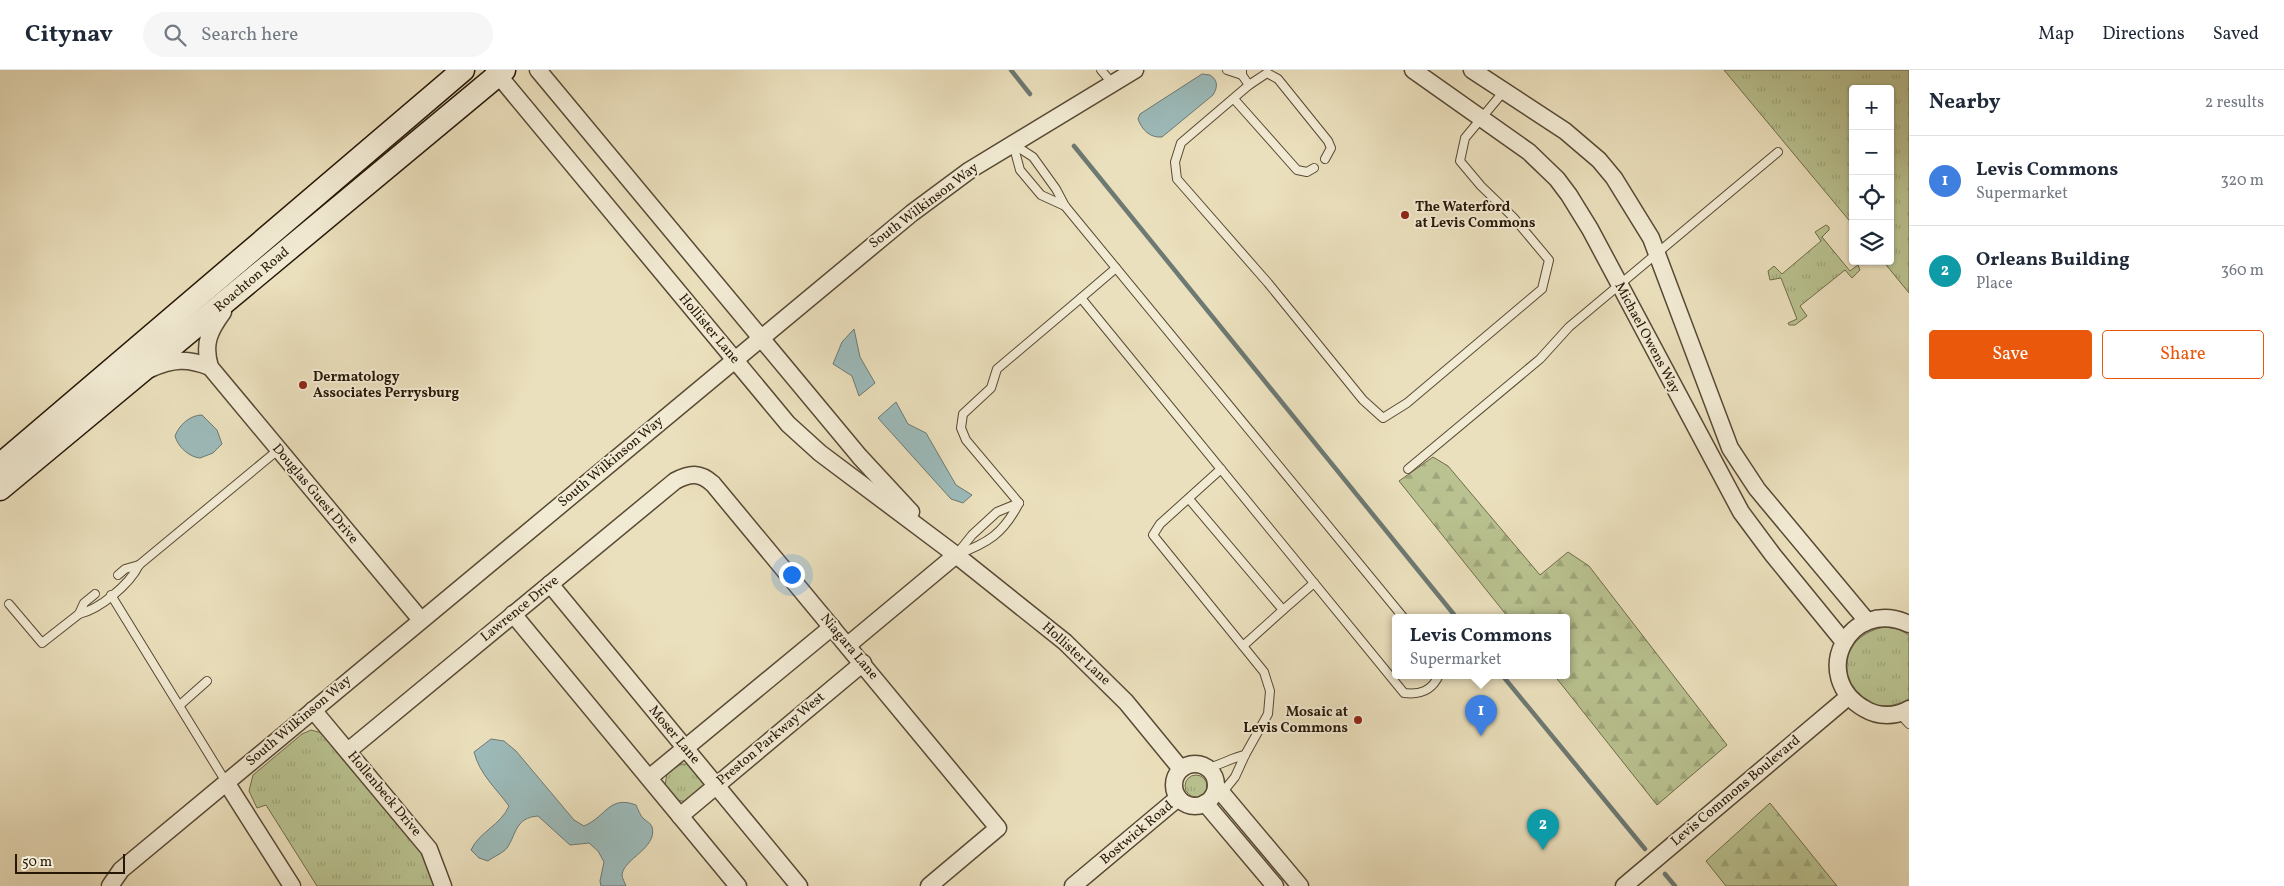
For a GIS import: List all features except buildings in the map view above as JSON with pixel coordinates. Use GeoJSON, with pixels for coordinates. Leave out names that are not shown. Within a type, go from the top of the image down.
{"type":"FeatureCollection","features":[{"type":"Feature","properties":{"kind":"street","name":"Roachton Road"},"geometry":{"type":"LineString","coordinates":[[0,465],[463,70]]}},
{"type":"Feature","properties":{"kind":"street","name":"Hollister Lane"},"geometry":{"type":"LineString","coordinates":[[538,70],[860,457],[892,492],[956,555]]}},
{"type":"Feature","properties":{"kind":"street","name":"South Wilkinson Way"},"geometry":{"type":"LineString","coordinates":[[110,886],[121,870],[912,213],[970,170],[1135,70]]}},
{"type":"Feature","properties":{"kind":"street","name":"Michael Owens Way"},"geometry":{"type":"LineString","coordinates":[[1413,70],[1529,152],[1557,179],[1585,221],[1741,512],[1772,555],[1844,642]]}},
{"type":"Feature","properties":{"kind":"street"},"geometry":{"type":"LineString","coordinates":[[1472,70],[1565,131],[1599,160],[1628,198],[1643,221],[1730,448],[1757,488],[1867,621]]}},
{"type":"Feature","properties":{"kind":"street","name":"Roachton Road"},"geometry":{"type":"LineString","coordinates":[[0,489],[499,72]]}},
{"type":"Feature","properties":{"kind":"street","name":"Hollister Lane"},"geometry":{"type":"LineString","coordinates":[[499,72],[788,424],[804,439],[956,555],[1085,660],[1126,702],[1181,769]]}},
{"type":"Feature","properties":{"kind":"street"},"geometry":{"type":"LineString","coordinates":[[210,367],[206,348],[210,330],[238,292]]}},
{"type":"Feature","properties":{"kind":"street"},"geometry":{"type":"LineString","coordinates":[[137,375],[177,360],[189,360],[210,367]]}},
{"type":"Feature","properties":{"kind":"street","name":"Douglas Guest Drive"},"geometry":{"type":"LineString","coordinates":[[210,367],[421,620]]}},
{"type":"Feature","properties":{"kind":"street","name":"Lawrence Drive"},"geometry":{"type":"LineString","coordinates":[[348,750],[676,480],[696,474]]}},
{"type":"Feature","properties":{"kind":"street","name":"Niagara Lane"},"geometry":{"type":"LineString","coordinates":[[696,474],[705,476],[713,484],[998,828],[929,886]]}},
{"type":"Feature","properties":{"kind":"street"},"geometry":{"type":"LineString","coordinates":[[848,645],[956,555]]}},
{"type":"Feature","properties":{"kind":"street","name":"Moser Lane"},"geometry":{"type":"LineString","coordinates":[[550,584],[799,886]]}},
{"type":"Feature","properties":{"kind":"street"},"geometry":{"type":"LineString","coordinates":[[513,614],[738,886]]}},
{"type":"Feature","properties":{"kind":"street"},"geometry":{"type":"LineString","coordinates":[[1906,715],[1886,715],[1870,712],[1855,704],[1848,697],[1838,676],[1837,664],[1844,642],[1851,632],[1867,621],[1890,617],[1909,624]]}},
{"type":"Feature","properties":{"kind":"street"},"geometry":{"type":"LineString","coordinates":[[649,778],[832,627]]}},
{"type":"Feature","properties":{"kind":"street","name":"Preston Parkway West"},"geometry":{"type":"LineString","coordinates":[[680,816],[863,663]]}},
{"type":"Feature","properties":{"kind":"street","name":"Levis Commons Boulevard"},"geometry":{"type":"LineString","coordinates":[[1624,886],[1848,697]]}},
{"type":"Feature","properties":{"kind":"street","name":"Hollenbeck Drive"},"geometry":{"type":"LineString","coordinates":[[313,710],[429,849],[443,886]]}},
{"type":"Feature","properties":{"kind":"street"},"geometry":{"type":"LineString","coordinates":[[1219,789],[1205,804],[1188,805],[1178,798],[1174,785],[1176,774],[1181,769],[1194,764],[1207,768],[1212,773],[1219,789],[1300,886]]}},
{"type":"Feature","properties":{"kind":"street"},"geometry":{"type":"LineString","coordinates":[[226,782],[292,886]]}},
{"type":"Feature","properties":{"kind":"street","name":"Bostwick Road"},"geometry":{"type":"LineString","coordinates":[[1073,886],[1178,798]]}},
{"type":"Feature","properties":{"kind":"street"},"geometry":{"type":"LineString","coordinates":[[1205,804],[1275,886]]}},
{"type":"Feature","properties":{"kind":"lane"},"geometry":{"type":"LineString","coordinates":[[1101,70],[1112,84]]}},
{"type":"Feature","properties":{"kind":"lane"},"geometry":{"type":"LineString","coordinates":[[1227,70],[1242,72],[1249,85]]}},
{"type":"Feature","properties":{"kind":"lane"},"geometry":{"type":"LineString","coordinates":[[1325,159],[1330,148],[1328,141],[1278,79],[1267,73],[1249,85],[1182,143],[1175,162],[1177,179],[1268,284],[1363,400],[1383,418],[1407,403],[1542,289],[1549,260],[1513,217],[1481,186],[1460,161],[1465,138],[1504,91]]}},
{"type":"Feature","properties":{"kind":"lane"},"geometry":{"type":"LineString","coordinates":[[1234,99],[1297,170],[1307,172],[1314,168]]}},
{"type":"Feature","properties":{"kind":"lane"},"geometry":{"type":"LineString","coordinates":[[1013,144],[1033,157],[1065,206],[1401,614]]}},
{"type":"Feature","properties":{"kind":"lane"},"geometry":{"type":"LineString","coordinates":[[1013,144],[1020,170],[1041,195],[1065,206]]}},
{"type":"Feature","properties":{"kind":"lane"},"geometry":{"type":"LineString","coordinates":[[1408,470],[1540,359],[1569,327],[1619,284],[1778,152]]}},
{"type":"Feature","properties":{"kind":"lane"},"geometry":{"type":"LineString","coordinates":[[1019,503],[966,440],[961,428],[963,414],[991,388],[996,369],[1116,268]]}},
{"type":"Feature","properties":{"kind":"lane"},"geometry":{"type":"LineString","coordinates":[[1081,298],[1392,678]]}},
{"type":"Feature","properties":{"kind":"lane"},"geometry":{"type":"LineString","coordinates":[[9,604],[42,643],[79,614],[91,611],[132,578],[139,565],[278,450]]}},
{"type":"Feature","properties":{"kind":"lane"},"geometry":{"type":"LineString","coordinates":[[1219,789],[1235,777],[1268,714],[1270,691],[1264,672],[1153,535],[1160,524],[1221,469]]}},
{"type":"Feature","properties":{"kind":"lane"},"geometry":{"type":"LineString","coordinates":[[1189,499],[1283,610]]}},
{"type":"Feature","properties":{"kind":"lane"},"geometry":{"type":"LineString","coordinates":[[956,555],[972,535],[997,512],[1019,503]]}},
{"type":"Feature","properties":{"kind":"lane"},"geometry":{"type":"LineString","coordinates":[[956,555],[983,545],[1009,523],[1019,503]]}},
{"type":"Feature","properties":{"kind":"lane"},"geometry":{"type":"LineString","coordinates":[[118,575],[125,569],[139,565]]}},
{"type":"Feature","properties":{"kind":"lane"},"geometry":{"type":"LineString","coordinates":[[1243,646],[1314,583]]}},
{"type":"Feature","properties":{"kind":"lane"},"geometry":{"type":"LineString","coordinates":[[79,614],[84,603],[95,594]]}},
{"type":"Feature","properties":{"kind":"lane"},"geometry":{"type":"LineString","coordinates":[[111,595],[226,782]]}},
{"type":"Feature","properties":{"kind":"lane"},"geometry":{"type":"LineString","coordinates":[[1393,679],[1404,693],[1417,695],[1426,690],[1437,679]]}},
{"type":"Feature","properties":{"kind":"lane"},"geometry":{"type":"LineString","coordinates":[[180,705],[207,681]]}},
{"type":"Feature","properties":{"kind":"lane"},"geometry":{"type":"LineString","coordinates":[[1207,768],[1219,765],[1232,757],[1245,755]]}},
{"type":"Feature","properties":{"kind":"green space"},"geometry":{"type":"Polygon","coordinates":[[[1724,70],[1909,70],[1909,293],[1886,265],[1894,265],[1894,85],[1849,85],[1849,220],[1724,70]]]}},
{"type":"Feature","properties":{"kind":"green space"},"geometry":{"type":"Polygon","coordinates":[[[1826,225],[1829,227],[1829,230],[1822,237],[1850,271],[1858,265],[1860,270],[1852,278],[1845,270],[1800,306],[1807,316],[1795,325],[1789,325],[1788,323],[1797,319],[1781,278],[1770,280],[1768,271],[1774,266],[1782,274],[1821,241],[1815,232],[1826,225]]]}},
{"type":"Feature","properties":{"kind":"green space"},"geometry":{"type":"Polygon","coordinates":[[[1433,457],[1448,466],[1540,575],[1568,552],[1589,566],[1727,745],[1657,805],[1557,679],[1570,679],[1570,614],[1506,614],[1399,481],[1433,457]]]}},
{"type":"Feature","properties":{"kind":"green space"},"geometry":{"type":"Polygon","coordinates":[[[1885,627],[1898,629],[1909,635],[1909,699],[1888,706],[1870,703],[1857,694],[1849,680],[1847,664],[1852,648],[1864,635],[1885,627]]]}},
{"type":"Feature","properties":{"kind":"green space"},"geometry":{"type":"Polygon","coordinates":[[[311,730],[322,733],[425,857],[435,886],[317,886],[266,805],[257,808],[249,791],[253,775],[302,734],[311,730]]]}},
{"type":"Feature","properties":{"kind":"green space"},"geometry":{"type":"Polygon","coordinates":[[[681,764],[690,764],[704,783],[703,788],[688,802],[675,800],[665,786],[667,773],[681,764]]]}},
{"type":"Feature","properties":{"kind":"green space"},"geometry":{"type":"Polygon","coordinates":[[[1196,775],[1204,778],[1207,786],[1204,794],[1196,797],[1188,794],[1185,786],[1188,778],[1196,775]]]}},
{"type":"Feature","properties":{"kind":"green space"},"geometry":{"type":"Polygon","coordinates":[[[1770,803],[1837,886],[1726,886],[1706,861],[1770,803]]]}},
{"type":"Feature","properties":{"kind":"water"},"geometry":{"type":"Polygon","coordinates":[[[1202,74],[1210,75],[1216,81],[1216,89],[1213,95],[1162,137],[1150,135],[1144,130],[1138,119],[1140,114],[1202,74]]]}},
{"type":"Feature","properties":{"kind":"water"},"geometry":{"type":"Polygon","coordinates":[[[854,329],[860,357],[875,383],[859,396],[852,376],[833,364],[842,342],[854,329]]]}},
{"type":"Feature","properties":{"kind":"water"},"geometry":{"type":"Polygon","coordinates":[[[896,402],[908,424],[926,433],[956,485],[972,495],[963,503],[951,499],[878,418],[896,402]]]}},
{"type":"Feature","properties":{"kind":"water"},"geometry":{"type":"Polygon","coordinates":[[[202,415],[217,430],[222,444],[213,453],[200,458],[184,451],[175,436],[185,421],[202,415]]]}},
{"type":"Feature","properties":{"kind":"water"},"geometry":{"type":"Polygon","coordinates":[[[491,739],[504,741],[516,751],[574,820],[584,826],[614,805],[627,803],[636,805],[641,816],[651,825],[652,834],[650,841],[624,869],[622,876],[626,886],[601,886],[600,881],[604,862],[598,851],[589,843],[570,845],[538,816],[530,817],[521,823],[507,848],[488,861],[479,858],[471,850],[479,838],[501,818],[509,806],[480,768],[474,752],[491,739]]]}},
{"type":"Feature","properties":{"kind":"waterway"},"geometry":{"type":"LineString","coordinates":[[1011,70],[1030,94]]}},
{"type":"Feature","properties":{"kind":"waterway"},"geometry":{"type":"LineString","coordinates":[[1074,146],[1454,614]]}},
{"type":"Feature","properties":{"kind":"waterway"},"geometry":{"type":"LineString","coordinates":[[1505,679],[1645,849]]}},
{"type":"Feature","properties":{"kind":"waterway"},"geometry":{"type":"LineString","coordinates":[[1665,874],[1675,886]]}},
{"type":"Feature","properties":{"kind":"place","name":"The Waterford at Levis Commons"},"geometry":{"type":"Point","coordinates":[1405,215]}},
{"type":"Feature","properties":{"kind":"place","name":"Dermatology Associates Perrysburg"},"geometry":{"type":"Point","coordinates":[303,385]}},
{"type":"Feature","properties":{"kind":"place","name":"Mosaic at Levis Commons"},"geometry":{"type":"Point","coordinates":[1358,720]}},
{"type":"Feature","properties":{"kind":"place","name":"Levis Commons"},"geometry":{"type":"Point","coordinates":[1481,736]}},
{"type":"Feature","properties":{"kind":"place","name":"Orleans Building"},"geometry":{"type":"Point","coordinates":[1543,850]}}]}
